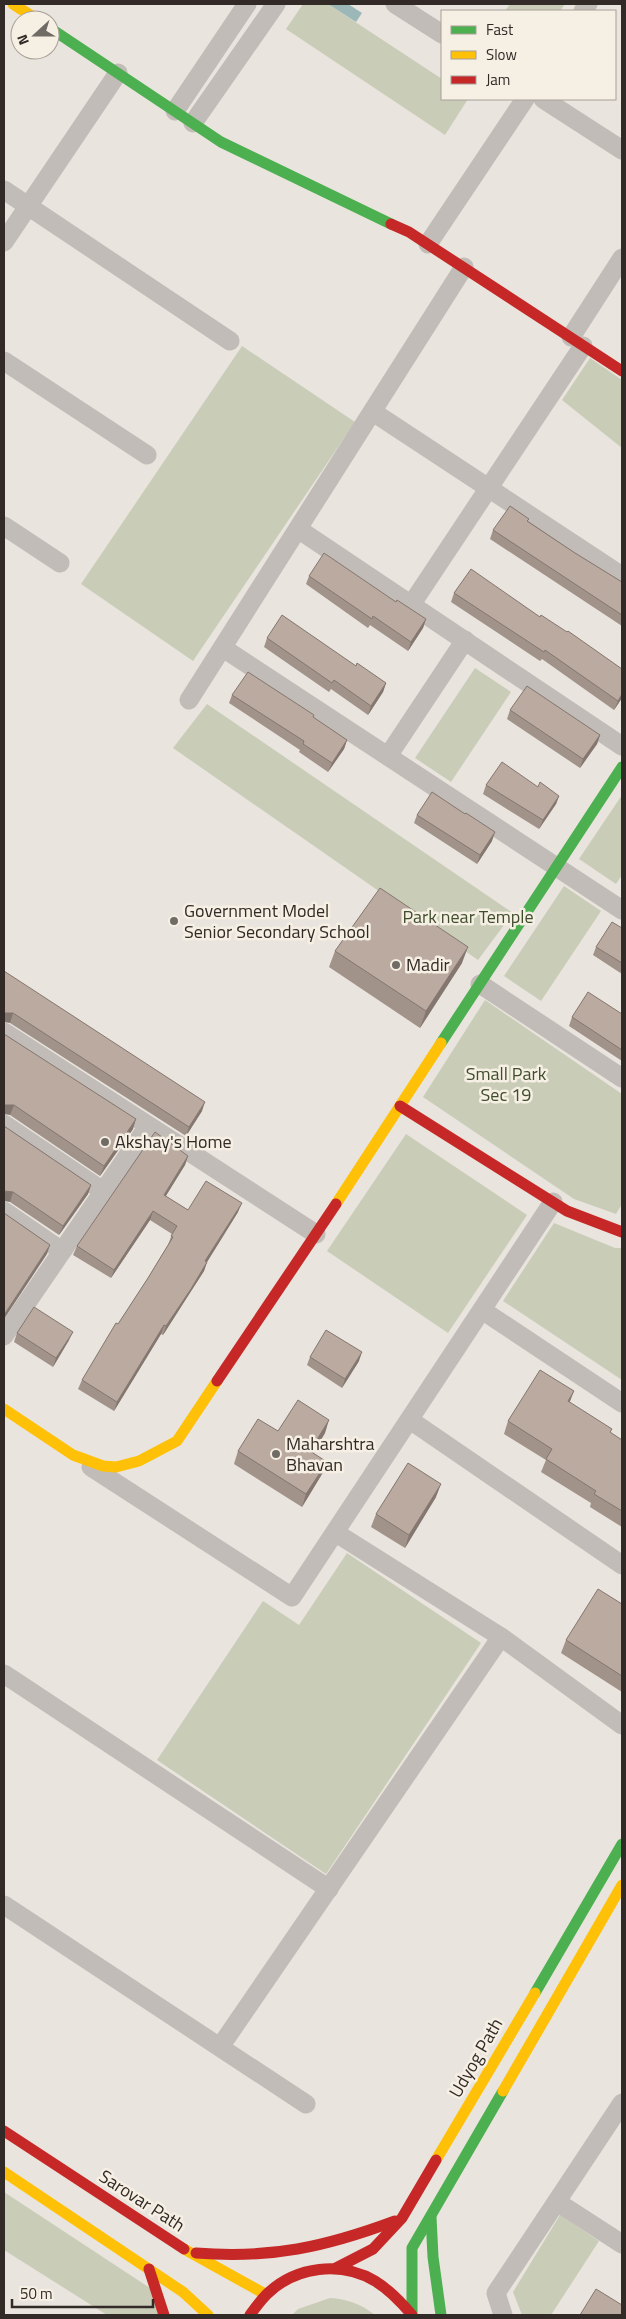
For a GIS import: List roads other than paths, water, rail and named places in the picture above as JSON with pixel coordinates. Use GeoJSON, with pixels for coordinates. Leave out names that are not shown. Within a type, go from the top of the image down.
{"type":"FeatureCollection","features":[{"type":"Feature","properties":{"kind":"main road"},"geometry":{"type":"LineString","coordinates":[[60,35],[221,142],[409,232],[622,371]]}},
{"type":"Feature","properties":{"kind":"main road"},"geometry":{"type":"LineString","coordinates":[[4,1409],[84,1462],[117,1467],[153,1454],[177,1441],[316,1234],[622,768]]}},
{"type":"Feature","properties":{"kind":"main road"},"geometry":{"type":"LineString","coordinates":[[400,1106],[567,1211],[621,1230]]}},
{"type":"Feature","properties":{"kind":"main road","name":"Udyog Path"},"geometry":{"type":"LineString","coordinates":[[336,2268],[373,2249],[402,2218],[622,1844]]}},
{"type":"Feature","properties":{"kind":"main road"},"geometry":{"type":"LineString","coordinates":[[412,2315],[412,2248],[622,1885]]}},
{"type":"Feature","properties":{"kind":"main road","name":"Sarovar Path"},"geometry":{"type":"LineString","coordinates":[[4,2131],[188,2252],[265,2294]]}},
{"type":"Feature","properties":{"kind":"main road"},"geometry":{"type":"LineString","coordinates":[[4,2172],[183,2292],[208,2315]]}},
{"type":"Feature","properties":{"kind":"main road"},"geometry":{"type":"LineString","coordinates":[[431,2217],[433,2257],[441,2315]]}},
{"type":"Feature","properties":{"kind":"main road"},"geometry":{"type":"LineString","coordinates":[[188,2252],[232,2256],[266,2255],[358,2235],[402,2218]]}},
{"type":"Feature","properties":{"kind":"main road"},"geometry":{"type":"LineString","coordinates":[[250,2315],[265,2294],[298,2274],[317,2269],[336,2268],[355,2272],[380,2282],[391,2290],[412,2315]]}},
{"type":"Feature","properties":{"kind":"main road"},"geometry":{"type":"LineString","coordinates":[[149,2269],[164,2315]]}},
{"type":"Feature","properties":{"kind":"street"},"geometry":{"type":"LineString","coordinates":[[175,112],[248,4]]}},
{"type":"Feature","properties":{"kind":"street"},"geometry":{"type":"LineString","coordinates":[[193,123],[276,4]]}},
{"type":"Feature","properties":{"kind":"street"},"geometry":{"type":"LineString","coordinates":[[396,4],[441,33]]}},
{"type":"Feature","properties":{"kind":"street"},"geometry":{"type":"LineString","coordinates":[[4,242],[118,73]]}},
{"type":"Feature","properties":{"kind":"street"},"geometry":{"type":"LineString","coordinates":[[428,244],[524,100]]}},
{"type":"Feature","properties":{"kind":"street"},"geometry":{"type":"LineString","coordinates":[[545,100],[622,150]]}},
{"type":"Feature","properties":{"kind":"street"},"geometry":{"type":"LineString","coordinates":[[4,190],[230,341]]}},
{"type":"Feature","properties":{"kind":"street"},"geometry":{"type":"LineString","coordinates":[[411,605],[489,488],[577,341],[622,258]]}},
{"type":"Feature","properties":{"kind":"street"},"geometry":{"type":"LineString","coordinates":[[189,700],[464,268]]}},
{"type":"Feature","properties":{"kind":"street"},"geometry":{"type":"LineString","coordinates":[[4,361],[147,455]]}},
{"type":"Feature","properties":{"kind":"street"},"geometry":{"type":"LineString","coordinates":[[373,412],[622,576]]}},
{"type":"Feature","properties":{"kind":"street"},"geometry":{"type":"LineString","coordinates":[[4,526],[60,563]]}},
{"type":"Feature","properties":{"kind":"street"},"geometry":{"type":"LineString","coordinates":[[298,529],[622,746]]}},
{"type":"Feature","properties":{"kind":"street"},"geometry":{"type":"LineString","coordinates":[[388,756],[465,640]]}},
{"type":"Feature","properties":{"kind":"street"},"geometry":{"type":"LineString","coordinates":[[223,648],[622,910]]}},
{"type":"Feature","properties":{"kind":"street"},"geometry":{"type":"LineString","coordinates":[[480,984],[622,1078]]}},
{"type":"Feature","properties":{"kind":"street"},"geometry":{"type":"LineString","coordinates":[[4,1032],[316,1234]]}},
{"type":"Feature","properties":{"kind":"street"},"geometry":{"type":"LineString","coordinates":[[4,1124],[103,1191]]}},
{"type":"Feature","properties":{"kind":"street"},"geometry":{"type":"LineString","coordinates":[[4,1336],[148,1126]]}},
{"type":"Feature","properties":{"kind":"street"},"geometry":{"type":"LineString","coordinates":[[84,1462],[292,1598],[554,1202]]}},
{"type":"Feature","properties":{"kind":"street"},"geometry":{"type":"LineString","coordinates":[[4,1211],[62,1251]]}},
{"type":"Feature","properties":{"kind":"street"},"geometry":{"type":"LineString","coordinates":[[482,1310],[622,1403]]}},
{"type":"Feature","properties":{"kind":"street"},"geometry":{"type":"LineString","coordinates":[[410,1420],[453,1452],[622,1565]]}},
{"type":"Feature","properties":{"kind":"street"},"geometry":{"type":"LineString","coordinates":[[336,1533],[501,1637],[622,1725]]}},
{"type":"Feature","properties":{"kind":"street"},"geometry":{"type":"LineString","coordinates":[[220,2047],[501,1637]]}},
{"type":"Feature","properties":{"kind":"street"},"geometry":{"type":"LineString","coordinates":[[4,1674],[329,1889]]}},
{"type":"Feature","properties":{"kind":"street"},"geometry":{"type":"LineString","coordinates":[[4,1905],[306,2104]]}},
{"type":"Feature","properties":{"kind":"street"},"geometry":{"type":"LineString","coordinates":[[504,2315],[496,2293],[622,2104]]}},
{"type":"Feature","properties":{"kind":"street"},"geometry":{"type":"LineString","coordinates":[[557,2202],[622,2244]]}},
{"type":"Feature","properties":{"kind":"water"},"geometry":{"type":"Polygon","coordinates":[[[328,4],[348,4],[362,13],[356,22],[328,4]]]}},
{"type":"Feature","properties":{"kind":"place","name":"Government Model Senior Secondary School"},"geometry":{"type":"Point","coordinates":[174,921]}},
{"type":"Feature","properties":{"kind":"place","name":"Madir"},"geometry":{"type":"Point","coordinates":[396,965]}},
{"type":"Feature","properties":{"kind":"place","name":"Akshay's Home"},"geometry":{"type":"Point","coordinates":[105,1142]}},
{"type":"Feature","properties":{"kind":"place","name":"Maharshtra Bhavan"},"geometry":{"type":"Point","coordinates":[276,1454]}},
{"type":"Feature","properties":{"kind":"park label","name":"Park near Temple"},"geometry":{"type":"Point","coordinates":[468,917]}},
{"type":"Feature","properties":{"kind":"park label","name":"Small Park Sec 19"},"geometry":{"type":"Point","coordinates":[506,1084]}}]}
